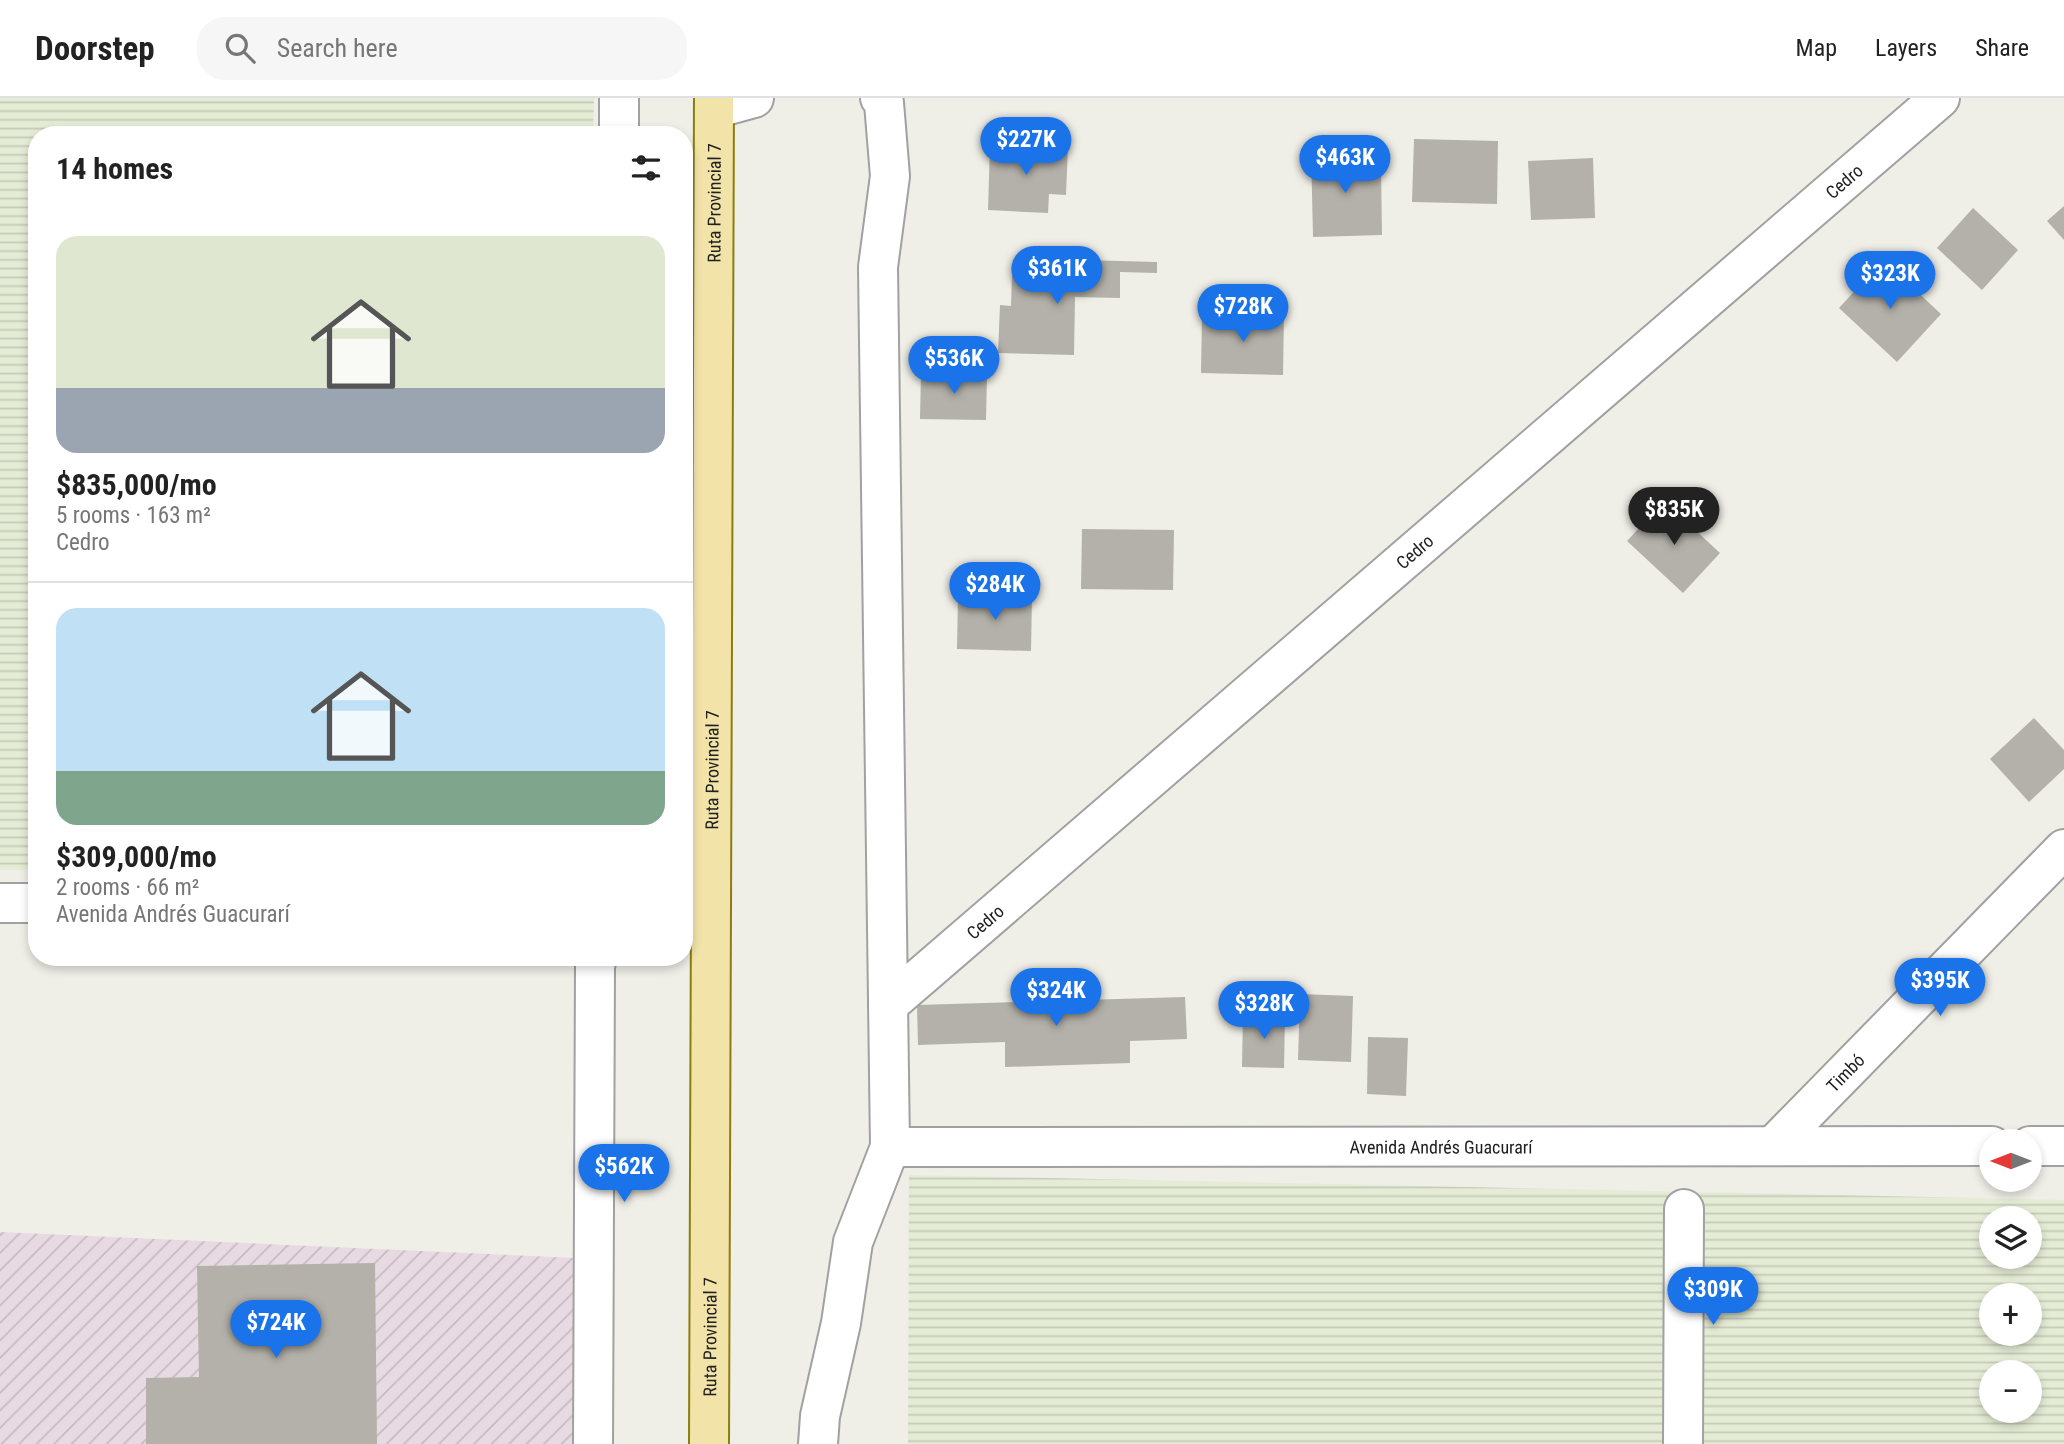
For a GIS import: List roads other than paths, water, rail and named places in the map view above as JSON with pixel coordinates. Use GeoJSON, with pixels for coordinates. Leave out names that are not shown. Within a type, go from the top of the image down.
{"type":"FeatureCollection","features":[{"type":"Feature","properties":{"kind":"main road","name":"Ruta Provincial 7"},"geometry":{"type":"LineString","coordinates":[[709,1444],[714,103]]}},
{"type":"Feature","properties":{"kind":"street"},"geometry":{"type":"LineString","coordinates":[[619,98],[619,126]]}},
{"type":"Feature","properties":{"kind":"street"},"geometry":{"type":"LineString","coordinates":[[714,103],[754,98]]}},
{"type":"Feature","properties":{"kind":"street"},"geometry":{"type":"LineString","coordinates":[[818,1444],[820,1416],[841,1323],[853,1242],[890,1147],[878,267],[890,176],[884,103],[880,98]]}},
{"type":"Feature","properties":{"kind":"street","name":"Cedro"},"geometry":{"type":"LineString","coordinates":[[888,1005],[1940,98]]}},
{"type":"Feature","properties":{"kind":"street","name":"Timbó"},"geometry":{"type":"LineString","coordinates":[[1773,1146],[2064,849]]}},
{"type":"Feature","properties":{"kind":"street"},"geometry":{"type":"LineString","coordinates":[[0,903],[28,904]]}},
{"type":"Feature","properties":{"kind":"street"},"geometry":{"type":"LineString","coordinates":[[593,1444],[594,966]]}},
{"type":"Feature","properties":{"kind":"street","name":"Avenida Andrés Guacurarí"},"geometry":{"type":"LineString","coordinates":[[890,1147],[1979,1146]]}},
{"type":"Feature","properties":{"kind":"street"},"geometry":{"type":"LineString","coordinates":[[2042,1146],[2064,1146]]}},
{"type":"Feature","properties":{"kind":"street"},"geometry":{"type":"LineString","coordinates":[[1683,1444],[1684,1209]]}}]}
